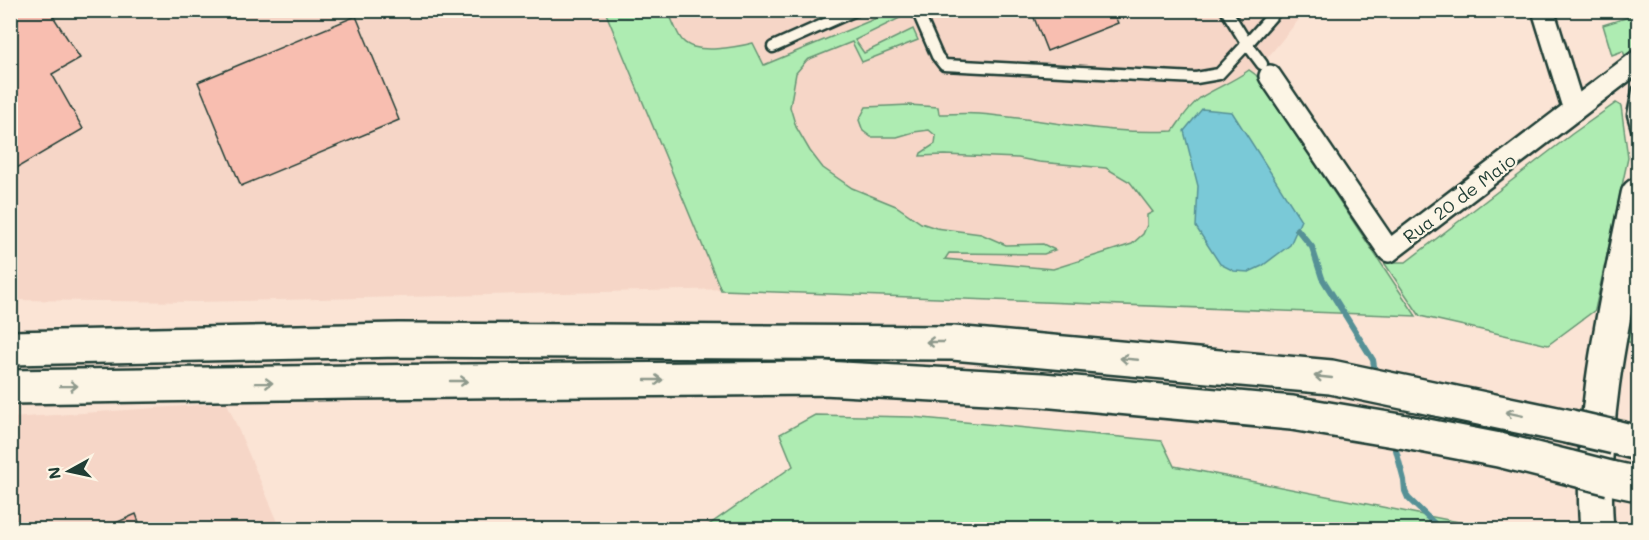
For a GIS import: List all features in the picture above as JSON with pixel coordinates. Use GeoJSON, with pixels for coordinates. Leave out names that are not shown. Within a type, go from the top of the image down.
{"type":"FeatureCollection","features":[{"type":"Feature","properties":{"kind":"main road"},"geometry":{"type":"LineString","coordinates":[[1597,530],[1594,500],[1595,470],[1602,388],[1610,331],[1638,195]]}},
{"type":"Feature","properties":{"kind":"main road"},"geometry":{"type":"LineString","coordinates":[[10,348],[399,340],[953,343],[1331,377],[1626,440]]}},
{"type":"Feature","properties":{"kind":"main road"},"geometry":{"type":"LineString","coordinates":[[10,387],[824,378],[1042,390],[1292,413],[1498,450],[1624,481]]}},
{"type":"Feature","properties":{"kind":"street"},"geometry":{"type":"LineString","coordinates":[[1543,10],[1574,110]]}},
{"type":"Feature","properties":{"kind":"street","name":"Rua 20 de Maio"},"geometry":{"type":"LineString","coordinates":[[1266,70],[1389,250],[1638,61]]}},
{"type":"Feature","properties":{"kind":"lane"},"geometry":{"type":"LineString","coordinates":[[773,47],[856,10]]}},
{"type":"Feature","properties":{"kind":"lane"},"geometry":{"type":"LineString","coordinates":[[917,10],[937,57],[944,65],[1196,78],[1219,74],[1277,10]]}},
{"type":"Feature","properties":{"kind":"lane"},"geometry":{"type":"LineString","coordinates":[[1226,10],[1266,70]]}},
{"type":"Feature","properties":{"kind":"lane"},"geometry":{"type":"LineString","coordinates":[[1638,91],[1633,115],[1638,132]]}},
{"type":"Feature","properties":{"kind":"shaded area"},"geometry":{"type":"Polygon","coordinates":[[[11,10],[1306,11],[1253,75],[1374,255],[728,289],[197,302],[11,300],[11,10]]]}},
{"type":"Feature","properties":{"kind":"shaded area"},"geometry":{"type":"Polygon","coordinates":[[[227,403],[281,529],[11,530],[11,418],[227,403]]]}},
{"type":"Feature","properties":{"kind":"green space"},"geometry":{"type":"Polygon","coordinates":[[[605,11],[668,11],[679,35],[689,45],[697,48],[717,49],[753,43],[764,65],[884,15],[900,11],[906,15],[855,40],[864,53],[913,29],[918,40],[862,62],[852,42],[807,60],[796,73],[790,107],[796,127],[810,151],[823,168],[852,188],[896,206],[921,223],[936,228],[981,234],[1006,245],[1043,244],[1055,250],[1044,254],[949,253],[945,259],[1053,269],[1132,244],[1143,234],[1147,225],[1147,215],[1153,212],[1130,182],[1106,168],[1018,158],[920,156],[935,144],[936,136],[929,130],[897,137],[871,137],[863,131],[859,120],[866,107],[909,105],[938,107],[939,114],[1004,116],[1124,131],[1173,131],[1196,101],[1249,70],[1256,75],[1416,316],[721,290],[605,11]]]}},
{"type":"Feature","properties":{"kind":"green space"},"geometry":{"type":"Polygon","coordinates":[[[1638,14],[1638,46],[1625,56],[1623,51],[1612,55],[1603,25],[1638,14]]]}},
{"type":"Feature","properties":{"kind":"green space"},"geometry":{"type":"Polygon","coordinates":[[[1616,103],[1621,106],[1628,158],[1595,310],[1548,345],[1420,316],[1379,255],[1390,262],[1406,262],[1572,134],[1616,103]]]}},
{"type":"Feature","properties":{"kind":"green space"},"geometry":{"type":"Polygon","coordinates":[[[1638,257],[1638,345],[1623,340],[1638,257]]]}},
{"type":"Feature","properties":{"kind":"green space"},"geometry":{"type":"Polygon","coordinates":[[[815,415],[912,417],[1162,441],[1174,466],[1494,529],[976,530],[972,520],[947,530],[703,529],[793,466],[780,434],[815,415]]]}},
{"type":"Feature","properties":{"kind":"water"},"geometry":{"type":"Polygon","coordinates":[[[1202,109],[1232,112],[1301,220],[1290,245],[1262,266],[1249,272],[1234,271],[1220,264],[1196,227],[1198,186],[1184,131],[1202,109]]]}},
{"type":"Feature","properties":{"kind":"building"},"geometry":{"type":"Polygon","coordinates":[[[10,10],[49,10],[80,58],[52,74],[83,129],[10,172],[10,10]]]}},
{"type":"Feature","properties":{"kind":"building"},"geometry":{"type":"Polygon","coordinates":[[[1031,10],[1112,10],[1118,23],[1047,51],[1031,10]]]}},
{"type":"Feature","properties":{"kind":"building"},"geometry":{"type":"Polygon","coordinates":[[[356,16],[399,120],[241,186],[198,82],[356,16]]]}},
{"type":"Feature","properties":{"kind":"building"},"geometry":{"type":"Polygon","coordinates":[[[136,514],[142,530],[100,530],[136,514]]]}},
{"type":"Feature","properties":{"kind":"waterway"},"geometry":{"type":"LineString","coordinates":[[1297,229],[1312,247],[1322,278],[1373,360],[1374,366]]}},
{"type":"Feature","properties":{"kind":"waterway"},"geometry":{"type":"LineString","coordinates":[[1396,450],[1408,498],[1441,530]]}}]}
